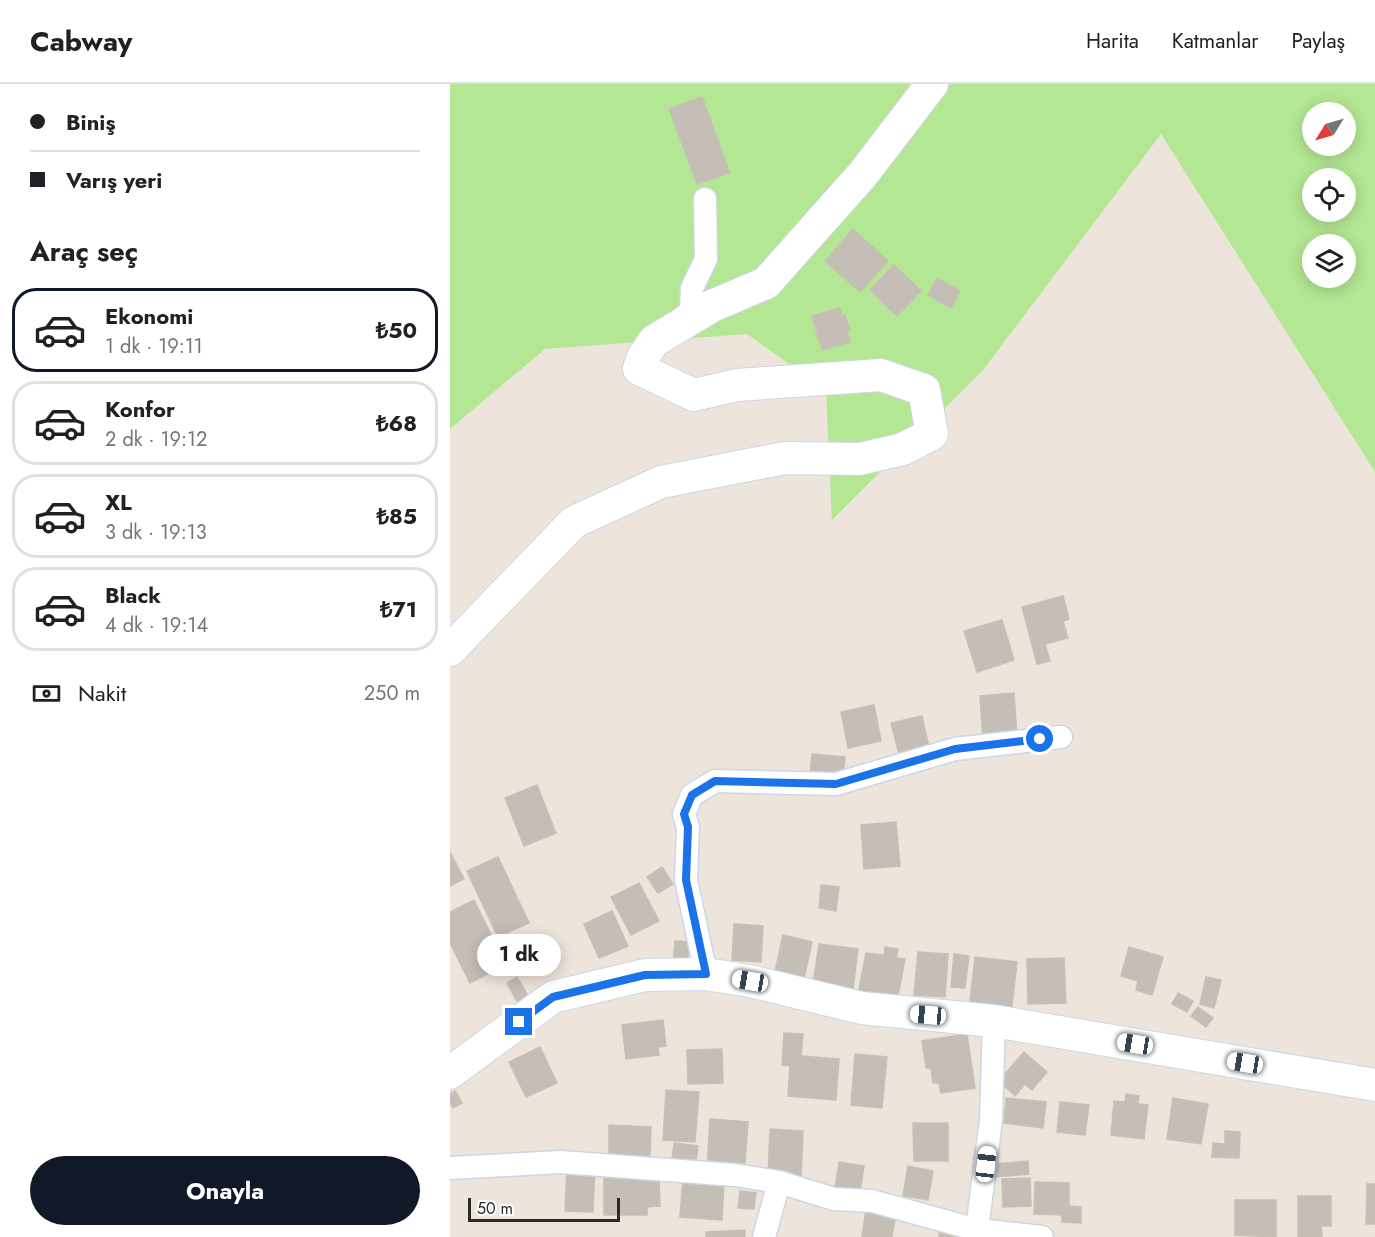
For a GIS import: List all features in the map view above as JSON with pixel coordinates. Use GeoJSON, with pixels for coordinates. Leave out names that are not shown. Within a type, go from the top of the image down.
{"type":"FeatureCollection","features":[{"type":"Feature","properties":{"kind":"street"},"geometry":{"type":"LineString","coordinates":[[654,341],[712,306],[766,283],[863,174],[932,84]]}},
{"type":"Feature","properties":{"kind":"street"},"geometry":{"type":"LineString","coordinates":[[450,650],[574,522],[661,482],[785,458],[860,459],[903,449],[932,434],[924,390],[880,375],[737,386],[694,394],[639,369],[643,357],[654,341],[691,311],[692,288],[706,259],[705,200]]}},
{"type":"Feature","properties":{"kind":"street"},"geometry":{"type":"LineString","coordinates":[[706,974],[686,880],[688,827],[684,814],[692,795],[715,781],[836,784],[955,749],[1061,737]]}},
{"type":"Feature","properties":{"kind":"street"},"geometry":{"type":"LineString","coordinates":[[450,1073],[553,997],[645,975],[706,974],[750,981],[862,1008],[994,1021],[1375,1085]]}},
{"type":"Feature","properties":{"kind":"street"},"geometry":{"type":"LineString","coordinates":[[977,1234],[991,1120],[994,1021]]}},
{"type":"Feature","properties":{"kind":"street"},"geometry":{"type":"LineString","coordinates":[[450,1168],[561,1162],[735,1175],[778,1182],[834,1199],[872,1201],[977,1234],[1042,1237]]}},
{"type":"Feature","properties":{"kind":"street"},"geometry":{"type":"LineString","coordinates":[[764,1237],[778,1182]]}},
{"type":"Feature","properties":{"kind":"green space"},"geometry":{"type":"Polygon","coordinates":[[[450,84],[1375,84],[1375,472],[1161,134],[983,370],[832,520],[826,390],[747,334],[545,349],[450,429],[450,84]]]}},
{"type":"Feature","properties":{"kind":"building"},"geometry":{"type":"Polygon","coordinates":[[[702,97],[730,173],[697,184],[669,109],[702,97]]]}},
{"type":"Feature","properties":{"kind":"building"},"geometry":{"type":"Polygon","coordinates":[[[853,229],[888,261],[860,292],[825,261],[853,229]]]}},
{"type":"Feature","properties":{"kind":"building"},"geometry":{"type":"Polygon","coordinates":[[[894,265],[921,291],[897,316],[870,290],[894,265]]]}},
{"type":"Feature","properties":{"kind":"building"},"geometry":{"type":"Polygon","coordinates":[[[937,278],[960,291],[951,308],[928,295],[937,278]]]}},
{"type":"Feature","properties":{"kind":"building"},"geometry":{"type":"Polygon","coordinates":[[[840,308],[850,330],[847,331],[850,342],[822,350],[812,316],[840,308]]]}},
{"type":"Feature","properties":{"kind":"building"},"geometry":{"type":"Polygon","coordinates":[[[1063,596],[1069,619],[1063,621],[1068,638],[1045,644],[1050,661],[1037,664],[1022,607],[1063,596]]]}},
{"type":"Feature","properties":{"kind":"building"},"geometry":{"type":"Polygon","coordinates":[[[1002,620],[1014,660],[977,672],[964,631],[1002,620]]]}},
{"type":"Feature","properties":{"kind":"building"},"geometry":{"type":"Polygon","coordinates":[[[1014,693],[1017,738],[983,740],[980,696],[1014,693]]]}},
{"type":"Feature","properties":{"kind":"building"},"geometry":{"type":"Polygon","coordinates":[[[874,705],[881,741],[848,748],[841,712],[874,705]]]}},
{"type":"Feature","properties":{"kind":"building"},"geometry":{"type":"Polygon","coordinates":[[[922,716],[929,747],[899,754],[891,723],[922,716]]]}},
{"type":"Feature","properties":{"kind":"building"},"geometry":{"type":"Polygon","coordinates":[[[812,754],[845,757],[843,778],[810,776],[812,754]]]}},
{"type":"Feature","properties":{"kind":"building"},"geometry":{"type":"Polygon","coordinates":[[[537,785],[556,833],[524,846],[505,798],[537,785]]]}},
{"type":"Feature","properties":{"kind":"building"},"geometry":{"type":"Polygon","coordinates":[[[896,822],[900,866],[864,869],[861,825],[896,822]]]}},
{"type":"Feature","properties":{"kind":"building"},"geometry":{"type":"Polygon","coordinates":[[[450,852],[464,879],[450,886],[450,852]]]}},
{"type":"Feature","properties":{"kind":"building"},"geometry":{"type":"Polygon","coordinates":[[[498,857],[529,923],[498,937],[467,871],[498,857]]]}},
{"type":"Feature","properties":{"kind":"building"},"geometry":{"type":"Polygon","coordinates":[[[662,867],[673,884],[658,893],[647,877],[662,867]]]}},
{"type":"Feature","properties":{"kind":"building"},"geometry":{"type":"Polygon","coordinates":[[[639,883],[659,921],[631,935],[611,897],[639,883]]]}},
{"type":"Feature","properties":{"kind":"building"},"geometry":{"type":"Polygon","coordinates":[[[821,885],[839,887],[836,911],[819,908],[821,885]]]}},
{"type":"Feature","properties":{"kind":"building"},"geometry":{"type":"Polygon","coordinates":[[[474,900],[506,965],[470,983],[450,943],[450,912],[474,900]]]}},
{"type":"Feature","properties":{"kind":"building"},"geometry":{"type":"Polygon","coordinates":[[[612,911],[628,946],[599,958],[584,924],[612,911]]]}},
{"type":"Feature","properties":{"kind":"building"},"geometry":{"type":"Polygon","coordinates":[[[734,924],[763,926],[761,962],[732,960],[734,924]]]}},
{"type":"Feature","properties":{"kind":"building"},"geometry":{"type":"Polygon","coordinates":[[[783,935],[812,942],[803,983],[774,976],[783,935]]]}},
{"type":"Feature","properties":{"kind":"building"},"geometry":{"type":"Polygon","coordinates":[[[675,941],[689,942],[687,967],[673,966],[675,941]]]}},
{"type":"Feature","properties":{"kind":"building"},"geometry":{"type":"Polygon","coordinates":[[[819,944],[858,949],[852,997],[812,991],[819,944]]]}},
{"type":"Feature","properties":{"kind":"building"},"geometry":{"type":"Polygon","coordinates":[[[885,947],[898,949],[896,958],[905,959],[897,1001],[858,994],[866,953],[884,955],[885,947]]]}},
{"type":"Feature","properties":{"kind":"building"},"geometry":{"type":"Polygon","coordinates":[[[1129,947],[1163,957],[1152,995],[1136,990],[1138,981],[1121,976],[1129,947]]]}},
{"type":"Feature","properties":{"kind":"building"},"geometry":{"type":"Polygon","coordinates":[[[918,952],[948,954],[945,997],[914,995],[918,952]]]}},
{"type":"Feature","properties":{"kind":"building"},"geometry":{"type":"Polygon","coordinates":[[[954,954],[969,956],[965,988],[951,987],[954,954]]]}},
{"type":"Feature","properties":{"kind":"building"},"geometry":{"type":"Polygon","coordinates":[[[975,957],[1017,962],[1012,1007],[970,1002],[975,957]]]}},
{"type":"Feature","properties":{"kind":"building"},"geometry":{"type":"Polygon","coordinates":[[[1064,958],[1066,1003],[1028,1004],[1027,959],[1064,958]]]}},
{"type":"Feature","properties":{"kind":"building"},"geometry":{"type":"Polygon","coordinates":[[[517,977],[530,999],[519,1005],[507,983],[517,977]]]}},
{"type":"Feature","properties":{"kind":"building"},"geometry":{"type":"Polygon","coordinates":[[[1206,977],[1221,980],[1214,1008],[1200,1004],[1206,977]]]}},
{"type":"Feature","properties":{"kind":"building"},"geometry":{"type":"Polygon","coordinates":[[[1178,993],[1193,1001],[1187,1012],[1172,1004],[1178,993]]]}},
{"type":"Feature","properties":{"kind":"building"},"geometry":{"type":"Polygon","coordinates":[[[1198,1007],[1213,1018],[1206,1027],[1191,1016],[1198,1007]]]}},
{"type":"Feature","properties":{"kind":"building"},"geometry":{"type":"Polygon","coordinates":[[[663,1020],[666,1046],[658,1047],[659,1055],[626,1059],[622,1025],[663,1020]]]}},
{"type":"Feature","properties":{"kind":"building"},"geometry":{"type":"Polygon","coordinates":[[[784,1033],[803,1034],[801,1056],[839,1059],[836,1100],[788,1096],[790,1066],[782,1065],[784,1033]]]}},
{"type":"Feature","properties":{"kind":"building"},"geometry":{"type":"Polygon","coordinates":[[[967,1034],[975,1088],[941,1093],[939,1083],[933,1083],[931,1068],[926,1068],[922,1041],[967,1034]]]}},
{"type":"Feature","properties":{"kind":"building"},"geometry":{"type":"Polygon","coordinates":[[[540,1047],[557,1083],[526,1097],[509,1062],[540,1047]]]}},
{"type":"Feature","properties":{"kind":"building"},"geometry":{"type":"Polygon","coordinates":[[[722,1049],[723,1083],[688,1084],[687,1050],[722,1049]]]}},
{"type":"Feature","properties":{"kind":"building"},"geometry":{"type":"Polygon","coordinates":[[[1024,1052],[1047,1072],[1032,1090],[1025,1084],[1015,1096],[999,1081],[1024,1052]]]}},
{"type":"Feature","properties":{"kind":"building"},"geometry":{"type":"Polygon","coordinates":[[[855,1054],[887,1057],[882,1108],[851,1105],[855,1054]]]}},
{"type":"Feature","properties":{"kind":"building"},"geometry":{"type":"Polygon","coordinates":[[[666,1090],[699,1092],[695,1142],[663,1140],[666,1090]]]}},
{"type":"Feature","properties":{"kind":"building"},"geometry":{"type":"Polygon","coordinates":[[[455,1091],[462,1103],[453,1108],[450,1094],[455,1091]]]}},
{"type":"Feature","properties":{"kind":"building"},"geometry":{"type":"Polygon","coordinates":[[[1126,1094],[1139,1096],[1138,1104],[1148,1105],[1144,1139],[1111,1135],[1114,1101],[1125,1102],[1126,1094]]]}},
{"type":"Feature","properties":{"kind":"building"},"geometry":{"type":"Polygon","coordinates":[[[1006,1098],[1046,1102],[1043,1128],[1004,1123],[1006,1098]]]}},
{"type":"Feature","properties":{"kind":"building"},"geometry":{"type":"Polygon","coordinates":[[[1173,1098],[1208,1104],[1201,1144],[1167,1139],[1173,1098]]]}},
{"type":"Feature","properties":{"kind":"building"},"geometry":{"type":"Polygon","coordinates":[[[1060,1102],[1089,1105],[1085,1135],[1057,1132],[1060,1102]]]}},
{"type":"Feature","properties":{"kind":"building"},"geometry":{"type":"Polygon","coordinates":[[[710,1119],[748,1122],[745,1163],[725,1161],[725,1171],[707,1169],[710,1119]]]}},
{"type":"Feature","properties":{"kind":"building"},"geometry":{"type":"Polygon","coordinates":[[[913,1123],[948,1123],[948,1161],[914,1161],[913,1123]]]}},
{"type":"Feature","properties":{"kind":"building"},"geometry":{"type":"Polygon","coordinates":[[[609,1125],[651,1127],[650,1157],[609,1155],[609,1125]]]}},
{"type":"Feature","properties":{"kind":"building"},"geometry":{"type":"Polygon","coordinates":[[[770,1129],[803,1131],[801,1179],[768,1177],[770,1129]]]}},
{"type":"Feature","properties":{"kind":"building"},"geometry":{"type":"Polygon","coordinates":[[[1225,1131],[1240,1132],[1239,1158],[1212,1157],[1213,1143],[1225,1144],[1225,1131]]]}},
{"type":"Feature","properties":{"kind":"building"},"geometry":{"type":"Polygon","coordinates":[[[674,1143],[698,1146],[696,1163],[672,1160],[674,1143]]]}},
{"type":"Feature","properties":{"kind":"building"},"geometry":{"type":"Polygon","coordinates":[[[1028,1161],[1029,1174],[996,1177],[995,1164],[1028,1161]]]}},
{"type":"Feature","properties":{"kind":"building"},"geometry":{"type":"Polygon","coordinates":[[[839,1162],[864,1166],[860,1192],[835,1188],[839,1162]]]}},
{"type":"Feature","properties":{"kind":"building"},"geometry":{"type":"Polygon","coordinates":[[[908,1166],[933,1171],[928,1200],[903,1196],[908,1166]]]}},
{"type":"Feature","properties":{"kind":"building"},"geometry":{"type":"Polygon","coordinates":[[[567,1167],[595,1168],[593,1212],[565,1211],[567,1167]]]}},
{"type":"Feature","properties":{"kind":"building"},"geometry":{"type":"Polygon","coordinates":[[[659,1177],[660,1206],[647,1207],[647,1215],[604,1215],[604,1178],[659,1177]]]}},
{"type":"Feature","properties":{"kind":"building"},"geometry":{"type":"Polygon","coordinates":[[[683,1178],[724,1181],[722,1220],[680,1217],[683,1178]]]}},
{"type":"Feature","properties":{"kind":"building"},"geometry":{"type":"Polygon","coordinates":[[[1030,1178],[1031,1206],[1003,1207],[1002,1179],[1030,1178]]]}},
{"type":"Feature","properties":{"kind":"building"},"geometry":{"type":"Polygon","coordinates":[[[1035,1182],[1069,1183],[1069,1206],[1081,1207],[1081,1223],[1062,1222],[1062,1215],[1034,1214],[1035,1182]]]}},
{"type":"Feature","properties":{"kind":"building"},"geometry":{"type":"Polygon","coordinates":[[[1367,1184],[1375,1184],[1375,1224],[1366,1224],[1367,1184]]]}},
{"type":"Feature","properties":{"kind":"building"},"geometry":{"type":"Polygon","coordinates":[[[740,1191],[756,1193],[754,1209],[738,1208],[740,1191]]]}},
{"type":"Feature","properties":{"kind":"building"},"geometry":{"type":"Polygon","coordinates":[[[1298,1196],[1331,1196],[1331,1226],[1321,1226],[1322,1237],[1298,1237],[1298,1196]]]}},
{"type":"Feature","properties":{"kind":"building"},"geometry":{"type":"Polygon","coordinates":[[[1235,1200],[1276,1200],[1276,1237],[1235,1235],[1235,1200]]]}},
{"type":"Feature","properties":{"kind":"building"},"geometry":{"type":"Polygon","coordinates":[[[866,1210],[896,1214],[892,1237],[862,1237],[866,1210]]]}},
{"type":"Feature","properties":{"kind":"building"},"geometry":{"type":"Polygon","coordinates":[[[745,1230],[745,1237],[706,1237],[706,1232],[745,1230]]]}},
{"type":"Feature","properties":{"kind":"building"},"geometry":{"type":"Polygon","coordinates":[[[939,1231],[959,1231],[959,1237],[939,1237],[939,1231]]]}},
{"type":"Feature","properties":{"kind":"route"},"geometry":{"type":"LineString","coordinates":[[519,1022],[553,997],[645,975],[706,974],[686,880],[688,827],[684,814],[692,795],[715,781],[836,784],[955,749],[1040,739]]}}]}
